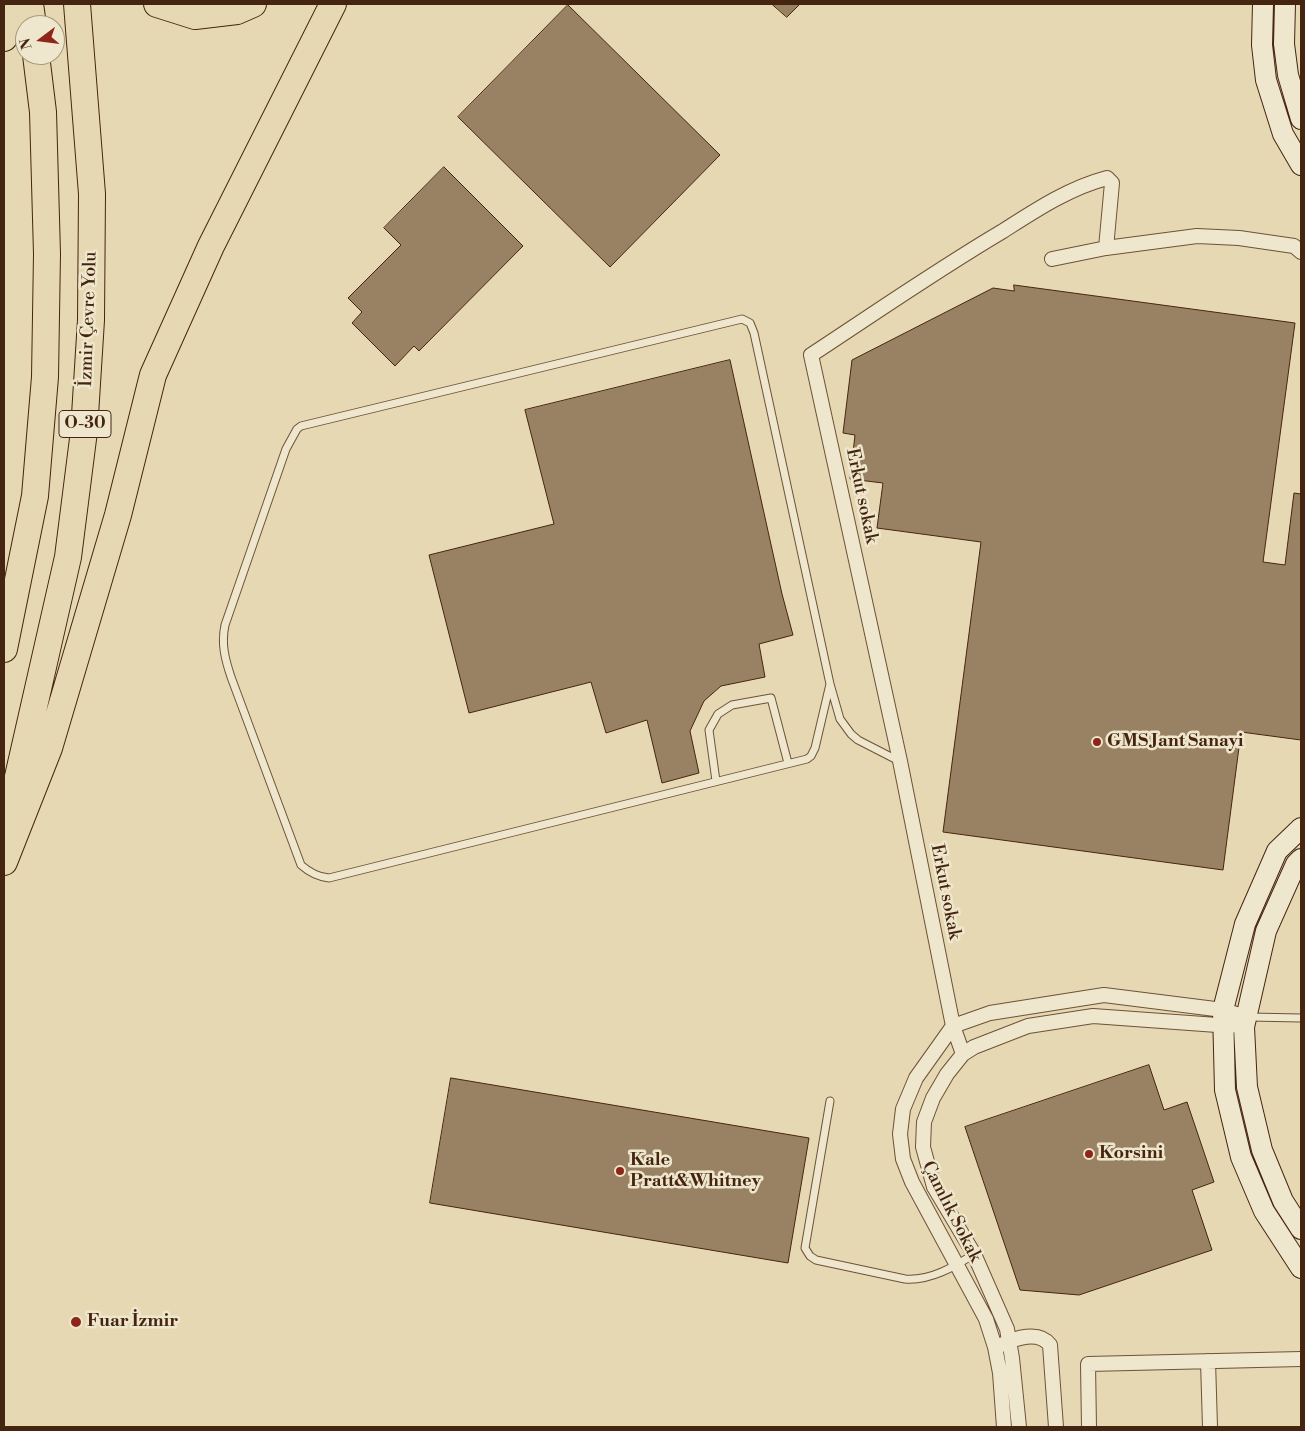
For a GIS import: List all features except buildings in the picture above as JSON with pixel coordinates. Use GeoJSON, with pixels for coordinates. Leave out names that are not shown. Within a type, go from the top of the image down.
{"type":"FeatureCollection","features":[{"type":"Feature","properties":{"kind":"highway"},"geometry":{"type":"LineString","coordinates":[[4,38],[15,9],[15,4]]}},
{"type":"Feature","properties":{"kind":"highway","name":"İzmir Çevre Yolu"},"geometry":{"type":"LineString","coordinates":[[4,837],[68,556],[84,431],[91,320],[92,194],[77,4]]}},
{"type":"Feature","properties":{"kind":"highway"},"geometry":{"type":"LineString","coordinates":[[157,4],[195,16],[237,11],[253,4]]}},
{"type":"Feature","properties":{"kind":"highway"},"geometry":{"type":"LineString","coordinates":[[4,862],[49,748],[118,515],[153,375],[211,246],[333,4]]}},
{"type":"Feature","properties":{"kind":"highway","name":"O-30"},"geometry":{"type":"LineString","coordinates":[[4,649],[35,496],[45,377],[47,254],[43,112],[37,65]]}},
{"type":"Feature","properties":{"kind":"street"},"geometry":{"type":"LineString","coordinates":[[1263,4],[1262,45],[1266,80],[1283,134],[1301,165]]}},
{"type":"Feature","properties":{"kind":"street"},"geometry":{"type":"LineString","coordinates":[[1285,4],[1284,44],[1288,75],[1301,119]]}},
{"type":"Feature","properties":{"kind":"street","name":"Erkut sokak"},"geometry":{"type":"LineString","coordinates":[[963,1054],[953,1026],[900,761],[811,355],[974,248],[1056,198],[1087,183],[1107,178],[1112,183],[1106,248]]}},
{"type":"Feature","properties":{"kind":"street"},"geometry":{"type":"LineString","coordinates":[[1052,259],[1106,248],[1197,236],[1239,238],[1294,246],[1301,252]]}},
{"type":"Feature","properties":{"kind":"street"},"geometry":{"type":"LineString","coordinates":[[1301,828],[1277,851],[1245,924],[1223,1018],[1225,1090],[1241,1157],[1264,1211],[1301,1268]]}},
{"type":"Feature","properties":{"kind":"street"},"geometry":{"type":"LineString","coordinates":[[1301,859],[1296,864],[1266,931],[1245,1022],[1247,1087],[1262,1150],[1283,1201],[1301,1229]]}},
{"type":"Feature","properties":{"kind":"street","name":"Çamlık Sokak"},"geometry":{"type":"LineString","coordinates":[[1004,1427],[1000,1373],[995,1347],[986,1319],[912,1182],[903,1159],[900,1134],[903,1109],[916,1078],[953,1026],[990,1013],[1104,995],[1245,1022]]}},
{"type":"Feature","properties":{"kind":"street","name":"Çamlık Sokak"},"geometry":{"type":"LineString","coordinates":[[1019,1427],[1012,1358],[1007,1330],[974,1254],[934,1187],[923,1147],[924,1122],[933,1098],[947,1074],[963,1054],[974,1047],[1028,1026],[1093,1016],[1223,1018]]}},
{"type":"Feature","properties":{"kind":"street"},"geometry":{"type":"LineString","coordinates":[[995,1347],[1024,1337],[1039,1337],[1047,1340],[1050,1345],[1056,1427]]}},
{"type":"Feature","properties":{"kind":"street"},"geometry":{"type":"LineString","coordinates":[[1089,1427],[1088,1364],[1301,1358]]}},
{"type":"Feature","properties":{"kind":"street"},"geometry":{"type":"LineString","coordinates":[[1208,1361],[1210,1427]]}},
{"type":"Feature","properties":{"kind":"lane"},"geometry":{"type":"LineString","coordinates":[[830,684],[823,721],[813,753],[807,758],[330,878],[315,875],[301,865],[231,677],[222,639],[225,625],[286,449],[297,429],[309,423],[742,319],[747,321],[754,333],[830,684],[840,720],[858,740],[900,761]]}},
{"type":"Feature","properties":{"kind":"lane"},"geometry":{"type":"LineString","coordinates":[[716,781],[709,730],[718,714],[732,705],[771,698],[788,763]]}},
{"type":"Feature","properties":{"kind":"lane"},"geometry":{"type":"LineString","coordinates":[[1245,1022],[1301,1018]]}},
{"type":"Feature","properties":{"kind":"lane"},"geometry":{"type":"LineString","coordinates":[[830,1101],[805,1248],[810,1256],[816,1260],[916,1280],[957,1265],[974,1254]]}},
{"type":"Feature","properties":{"kind":"place","name":"GMS Jant Sanayi"},"geometry":{"type":"Point","coordinates":[1097,742]}},
{"type":"Feature","properties":{"kind":"place","name":"Korsini"},"geometry":{"type":"Point","coordinates":[1089,1154]}},
{"type":"Feature","properties":{"kind":"place","name":"Kale Pratt&Whitney"},"geometry":{"type":"Point","coordinates":[620,1171]}},
{"type":"Feature","properties":{"kind":"place","name":"Fuar İzmir"},"geometry":{"type":"Point","coordinates":[76,1322]}}]}
